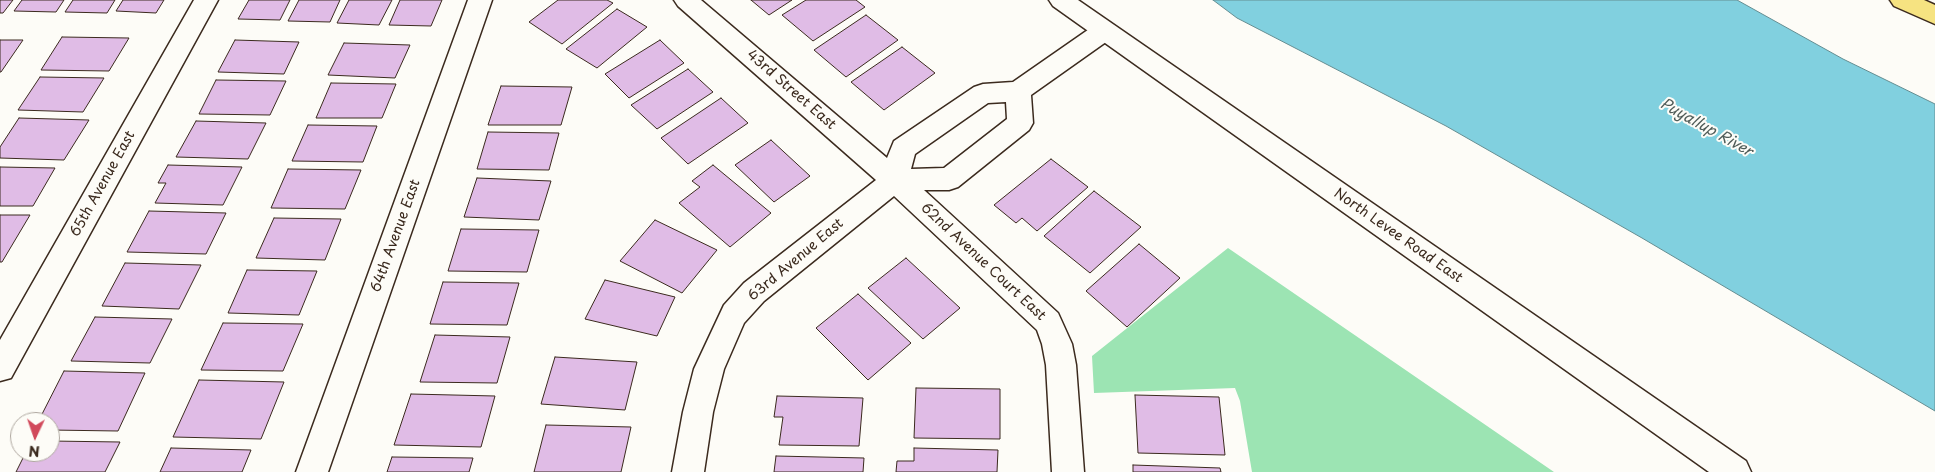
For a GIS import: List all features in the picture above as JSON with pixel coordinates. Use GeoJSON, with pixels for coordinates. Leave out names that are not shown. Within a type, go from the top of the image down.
{"type":"FeatureCollection","features":[{"type":"Feature","properties":{"kind":"main road"},"geometry":{"type":"LineString","coordinates":[[1902,0],[1935,15]]}},
{"type":"Feature","properties":{"kind":"street","name":"65th Avenue East"},"geometry":{"type":"LineString","coordinates":[[0,368],[206,0]]}},
{"type":"Feature","properties":{"kind":"street","name":"64th Avenue East"},"geometry":{"type":"LineString","coordinates":[[312,472],[480,0]]}},
{"type":"Feature","properties":{"kind":"street","name":"43rd Street East"},"geometry":{"type":"LineString","coordinates":[[686,0],[895,180]]}},
{"type":"Feature","properties":{"kind":"street","name":"North Levee Road East"},"geometry":{"type":"LineString","coordinates":[[1060,0],[1736,472]]}},
{"type":"Feature","properties":{"kind":"street"},"geometry":{"type":"LineString","coordinates":[[1018,91],[1020,123],[949,178],[895,180],[903,148],[983,94],[1018,91],[1104,31]]}},
{"type":"Feature","properties":{"kind":"street","name":"63rd Avenue East"},"geometry":{"type":"LineString","coordinates":[[688,472],[698,412],[710,369],[722,336],[734,314],[766,282],[895,180]]}},
{"type":"Feature","properties":{"kind":"street","name":"62nd Avenue Court East"},"geometry":{"type":"LineString","coordinates":[[895,180],[1033,306],[1048,322],[1057,344],[1061,365],[1068,472]]}},
{"type":"Feature","properties":{"kind":"green space"},"geometry":{"type":"Polygon","coordinates":[[[1228,248],[1554,472],[1252,472],[1240,401],[1235,388],[1094,393],[1092,356],[1228,248]]]}},
{"type":"Feature","properties":{"kind":"water","name":"Puyallup River"},"geometry":{"type":"Polygon","coordinates":[[[1213,0],[1737,0],[1843,59],[1935,104],[1935,411],[1642,238],[1446,126],[1237,18],[1213,0]]]}},
{"type":"Feature","properties":{"kind":"building"},"geometry":{"type":"Polygon","coordinates":[[[0,0],[13,0],[3,13],[0,13],[0,0]]]}},
{"type":"Feature","properties":{"kind":"building"},"geometry":{"type":"Polygon","coordinates":[[[22,0],[64,0],[56,12],[14,11],[22,0]]]}},
{"type":"Feature","properties":{"kind":"building"},"geometry":{"type":"Polygon","coordinates":[[[73,0],[115,0],[107,13],[65,12],[73,0]]]}},
{"type":"Feature","properties":{"kind":"building"},"geometry":{"type":"Polygon","coordinates":[[[123,0],[164,0],[156,13],[116,11],[123,0]]]}},
{"type":"Feature","properties":{"kind":"building"},"geometry":{"type":"Polygon","coordinates":[[[249,0],[290,0],[280,20],[238,19],[249,0]]]}},
{"type":"Feature","properties":{"kind":"building"},"geometry":{"type":"Polygon","coordinates":[[[299,0],[340,0],[330,22],[288,21],[299,0]]]}},
{"type":"Feature","properties":{"kind":"building"},"geometry":{"type":"Polygon","coordinates":[[[349,0],[392,0],[379,25],[337,23],[349,0]]]}},
{"type":"Feature","properties":{"kind":"building"},"geometry":{"type":"Polygon","coordinates":[[[400,0],[442,0],[431,26],[389,25],[400,0]]]}},
{"type":"Feature","properties":{"kind":"building"},"geometry":{"type":"Polygon","coordinates":[[[558,0],[607,0],[613,3],[562,44],[529,22],[558,0]]]}},
{"type":"Feature","properties":{"kind":"building"},"geometry":{"type":"Polygon","coordinates":[[[751,0],[792,0],[769,15],[751,0]]]}},
{"type":"Feature","properties":{"kind":"building"},"geometry":{"type":"Polygon","coordinates":[[[806,0],[856,0],[865,7],[813,41],[782,15],[806,0]]]}},
{"type":"Feature","properties":{"kind":"building"},"geometry":{"type":"Polygon","coordinates":[[[617,9],[647,27],[597,68],[566,49],[617,9]]]}},
{"type":"Feature","properties":{"kind":"building"},"geometry":{"type":"Polygon","coordinates":[[[866,15],[898,40],[846,77],[814,50],[866,15]]]}},
{"type":"Feature","properties":{"kind":"building"},"geometry":{"type":"Polygon","coordinates":[[[62,37],[129,38],[109,71],[41,70],[62,37]]]}},
{"type":"Feature","properties":{"kind":"building"},"geometry":{"type":"Polygon","coordinates":[[[0,40],[23,40],[1,72],[0,72],[0,40]]]}},
{"type":"Feature","properties":{"kind":"building"},"geometry":{"type":"Polygon","coordinates":[[[235,40],[299,42],[284,74],[218,72],[235,40]]]}},
{"type":"Feature","properties":{"kind":"building"},"geometry":{"type":"Polygon","coordinates":[[[660,40],[684,63],[629,98],[605,74],[660,40]]]}},
{"type":"Feature","properties":{"kind":"building"},"geometry":{"type":"Polygon","coordinates":[[[344,43],[410,45],[395,78],[328,75],[344,43]]]}},
{"type":"Feature","properties":{"kind":"building"},"geometry":{"type":"Polygon","coordinates":[[[902,47],[935,73],[884,110],[851,82],[902,47]]]}},
{"type":"Feature","properties":{"kind":"building"},"geometry":{"type":"Polygon","coordinates":[[[688,69],[713,92],[657,129],[631,105],[688,69]]]}},
{"type":"Feature","properties":{"kind":"building"},"geometry":{"type":"Polygon","coordinates":[[[40,77],[104,78],[83,112],[18,110],[40,77]]]}},
{"type":"Feature","properties":{"kind":"building"},"geometry":{"type":"Polygon","coordinates":[[[216,80],[286,81],[270,115],[199,114],[216,80]]]}},
{"type":"Feature","properties":{"kind":"building"},"geometry":{"type":"Polygon","coordinates":[[[331,83],[396,84],[382,118],[316,118],[331,83]]]}},
{"type":"Feature","properties":{"kind":"building"},"geometry":{"type":"Polygon","coordinates":[[[501,86],[572,87],[561,125],[488,125],[501,86]]]}},
{"type":"Feature","properties":{"kind":"building"},"geometry":{"type":"Polygon","coordinates":[[[721,98],[748,123],[688,164],[661,138],[721,98]]]}},
{"type":"Feature","properties":{"kind":"building"},"geometry":{"type":"Polygon","coordinates":[[[19,118],[89,120],[64,160],[0,158],[0,147],[19,118]]]}},
{"type":"Feature","properties":{"kind":"building"},"geometry":{"type":"Polygon","coordinates":[[[196,121],[266,123],[248,159],[176,157],[196,121]]]}},
{"type":"Feature","properties":{"kind":"building"},"geometry":{"type":"Polygon","coordinates":[[[308,125],[377,126],[363,162],[292,161],[308,125]]]}},
{"type":"Feature","properties":{"kind":"building"},"geometry":{"type":"Polygon","coordinates":[[[488,132],[559,133],[549,170],[477,169],[488,132]]]}},
{"type":"Feature","properties":{"kind":"building"},"geometry":{"type":"Polygon","coordinates":[[[771,140],[810,176],[774,202],[735,165],[771,140]]]}},
{"type":"Feature","properties":{"kind":"building"},"geometry":{"type":"Polygon","coordinates":[[[1051,159],[1088,187],[1037,231],[1022,218],[1016,223],[994,205],[1051,159]]]}},
{"type":"Feature","properties":{"kind":"building"},"geometry":{"type":"Polygon","coordinates":[[[168,165],[242,167],[223,205],[155,203],[166,183],[158,183],[168,165]]]}},
{"type":"Feature","properties":{"kind":"building"},"geometry":{"type":"Polygon","coordinates":[[[713,165],[771,213],[730,247],[679,203],[700,187],[692,181],[713,165]]]}},
{"type":"Feature","properties":{"kind":"building"},"geometry":{"type":"Polygon","coordinates":[[[0,167],[55,168],[33,206],[0,206],[0,167]]]}},
{"type":"Feature","properties":{"kind":"building"},"geometry":{"type":"Polygon","coordinates":[[[288,169],[361,170],[345,209],[271,208],[288,169]]]}},
{"type":"Feature","properties":{"kind":"building"},"geometry":{"type":"Polygon","coordinates":[[[477,178],[551,181],[539,220],[464,217],[477,178]]]}},
{"type":"Feature","properties":{"kind":"building"},"geometry":{"type":"Polygon","coordinates":[[[1094,191],[1141,227],[1090,273],[1044,236],[1094,191]]]}},
{"type":"Feature","properties":{"kind":"building"},"geometry":{"type":"Polygon","coordinates":[[[149,211],[226,213],[206,254],[127,252],[149,211]]]}},
{"type":"Feature","properties":{"kind":"building"},"geometry":{"type":"Polygon","coordinates":[[[0,215],[30,215],[2,262],[0,262],[0,215]]]}},
{"type":"Feature","properties":{"kind":"building"},"geometry":{"type":"Polygon","coordinates":[[[274,218],[341,219],[325,260],[256,258],[274,218]]]}},
{"type":"Feature","properties":{"kind":"building"},"geometry":{"type":"Polygon","coordinates":[[[655,220],[717,250],[682,293],[620,261],[655,220]]]}},
{"type":"Feature","properties":{"kind":"building"},"geometry":{"type":"Polygon","coordinates":[[[461,229],[539,230],[527,272],[448,271],[461,229]]]}},
{"type":"Feature","properties":{"kind":"building"},"geometry":{"type":"Polygon","coordinates":[[[1139,244],[1180,278],[1127,327],[1086,291],[1139,244]]]}},
{"type":"Feature","properties":{"kind":"building"},"geometry":{"type":"Polygon","coordinates":[[[906,258],[960,308],[923,339],[868,288],[906,258]]]}},
{"type":"Feature","properties":{"kind":"building"},"geometry":{"type":"Polygon","coordinates":[[[125,263],[201,265],[179,309],[102,306],[125,263]]]}},
{"type":"Feature","properties":{"kind":"building"},"geometry":{"type":"Polygon","coordinates":[[[247,270],[317,271],[299,315],[228,313],[247,270]]]}},
{"type":"Feature","properties":{"kind":"building"},"geometry":{"type":"Polygon","coordinates":[[[605,280],[675,297],[657,336],[585,319],[605,280]]]}},
{"type":"Feature","properties":{"kind":"building"},"geometry":{"type":"Polygon","coordinates":[[[443,282],[519,283],[507,325],[430,324],[443,282]]]}},
{"type":"Feature","properties":{"kind":"building"},"geometry":{"type":"Polygon","coordinates":[[[858,294],[911,343],[868,380],[816,328],[858,294]]]}},
{"type":"Feature","properties":{"kind":"building"},"geometry":{"type":"Polygon","coordinates":[[[95,317],[172,319],[150,363],[71,361],[95,317]]]}},
{"type":"Feature","properties":{"kind":"building"},"geometry":{"type":"Polygon","coordinates":[[[223,323],[303,324],[283,371],[201,370],[223,323]]]}},
{"type":"Feature","properties":{"kind":"building"},"geometry":{"type":"Polygon","coordinates":[[[435,335],[510,337],[497,383],[420,382],[435,335]]]}},
{"type":"Feature","properties":{"kind":"building"},"geometry":{"type":"Polygon","coordinates":[[[555,357],[637,362],[625,410],[541,404],[555,357]]]}},
{"type":"Feature","properties":{"kind":"building"},"geometry":{"type":"Polygon","coordinates":[[[64,371],[145,373],[118,431],[60,430],[60,412],[43,412],[64,371]]]}},
{"type":"Feature","properties":{"kind":"building"},"geometry":{"type":"Polygon","coordinates":[[[199,380],[284,382],[261,439],[173,437],[199,380]]]}},
{"type":"Feature","properties":{"kind":"building"},"geometry":{"type":"Polygon","coordinates":[[[916,388],[1000,389],[1000,439],[914,438],[916,388]]]}},
{"type":"Feature","properties":{"kind":"building"},"geometry":{"type":"Polygon","coordinates":[[[411,394],[495,396],[481,447],[394,445],[411,394]]]}},
{"type":"Feature","properties":{"kind":"building"},"geometry":{"type":"Polygon","coordinates":[[[1135,395],[1219,397],[1225,455],[1138,453],[1135,395]]]}},
{"type":"Feature","properties":{"kind":"building"},"geometry":{"type":"Polygon","coordinates":[[[777,396],[863,398],[859,446],[779,445],[783,417],[774,417],[777,396]]]}},
{"type":"Feature","properties":{"kind":"building"},"geometry":{"type":"Polygon","coordinates":[[[546,425],[631,427],[621,472],[534,472],[546,425]]]}},
{"type":"Feature","properties":{"kind":"building"},"geometry":{"type":"Polygon","coordinates":[[[60,441],[120,442],[105,472],[16,472],[21,462],[60,462],[60,441]]]}},
{"type":"Feature","properties":{"kind":"building"},"geometry":{"type":"Polygon","coordinates":[[[171,448],[251,450],[242,472],[160,472],[171,448]]]}},
{"type":"Feature","properties":{"kind":"building"},"geometry":{"type":"Polygon","coordinates":[[[914,448],[998,450],[997,472],[896,472],[897,461],[914,461],[914,448]]]}},
{"type":"Feature","properties":{"kind":"building"},"geometry":{"type":"Polygon","coordinates":[[[776,456],[864,458],[863,472],[774,472],[776,456]]]}},
{"type":"Feature","properties":{"kind":"building"},"geometry":{"type":"Polygon","coordinates":[[[392,457],[473,458],[469,472],[387,472],[392,457]]]}},
{"type":"Feature","properties":{"kind":"building"},"geometry":{"type":"Polygon","coordinates":[[[1133,465],[1220,468],[1221,472],[1133,472],[1133,465]]]}}]}
